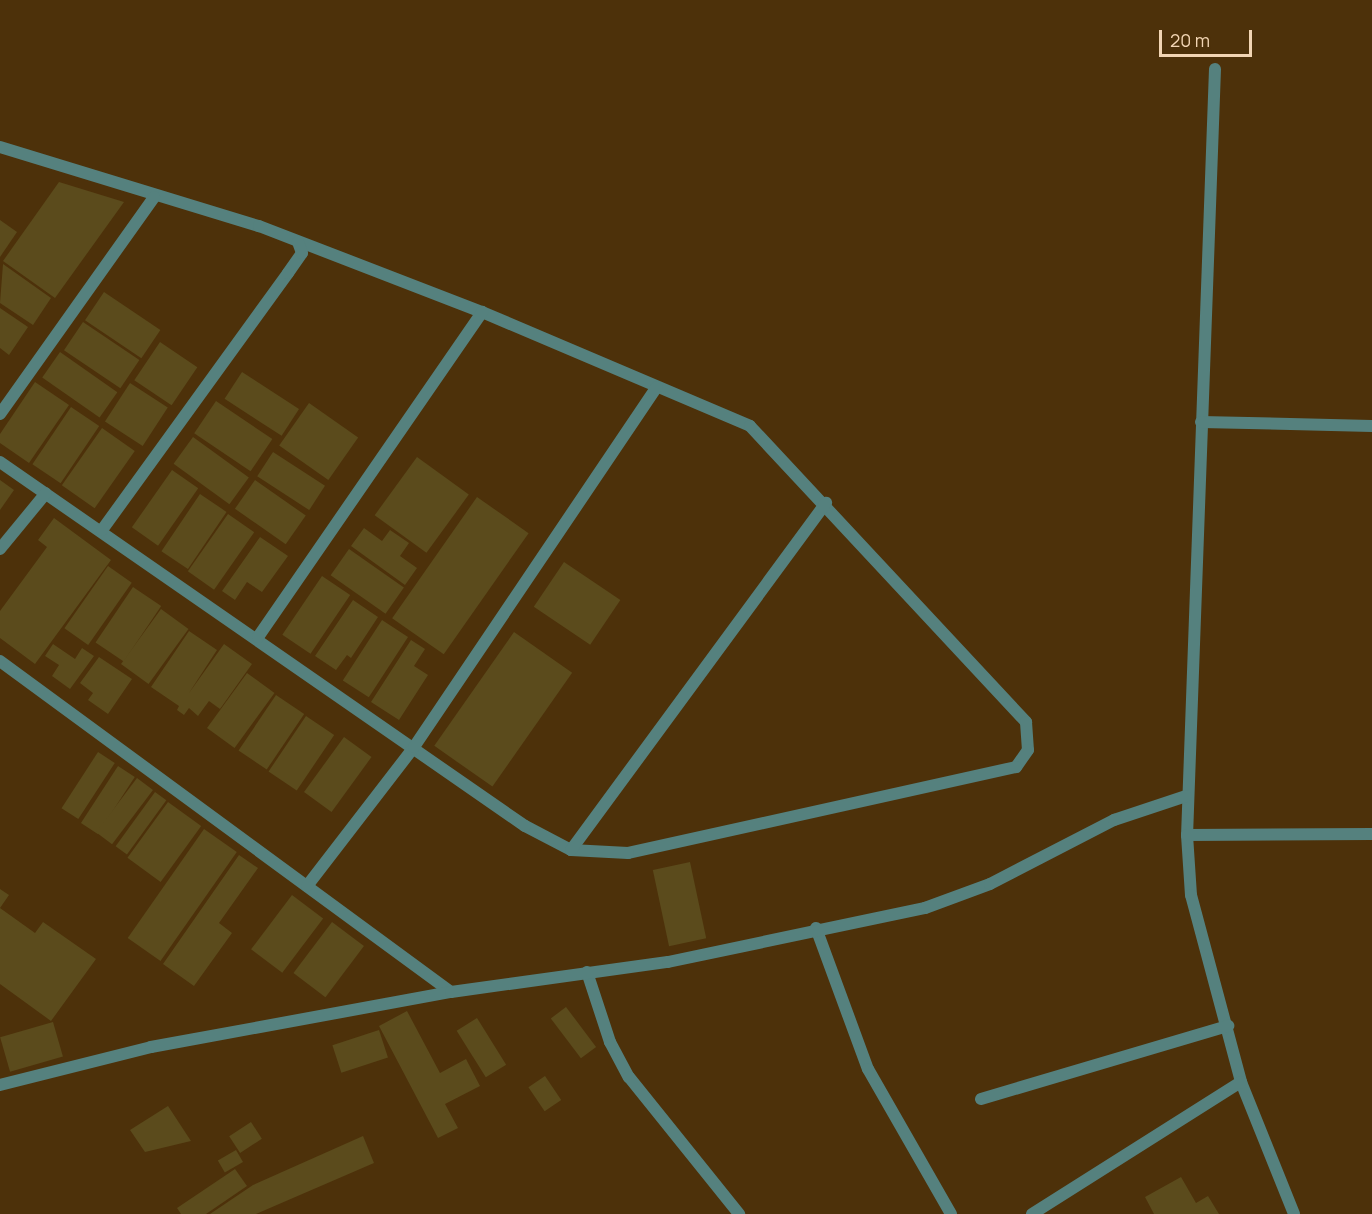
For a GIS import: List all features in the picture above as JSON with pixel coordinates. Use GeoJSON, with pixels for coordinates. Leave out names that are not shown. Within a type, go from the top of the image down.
{"type":"FeatureCollection","features":[{"type":"Feature","properties":{"kind":"street"},"geometry":{"type":"LineString","coordinates":[[1215,69],[1186,796],[1191,895],[1228,1026],[1241,1082],[1294,1214]]}},
{"type":"Feature","properties":{"kind":"street"},"geometry":{"type":"LineString","coordinates":[[0,147],[154,197],[259,226],[482,312],[750,426],[825,503],[1026,722],[1028,750],[1016,766],[627,854],[571,850],[525,826],[258,637],[0,462]]}},
{"type":"Feature","properties":{"kind":"street"},"geometry":{"type":"LineString","coordinates":[[0,414],[154,197]]}},
{"type":"Feature","properties":{"kind":"street"},"geometry":{"type":"LineString","coordinates":[[102,530],[302,253],[298,242]]}},
{"type":"Feature","properties":{"kind":"street"},"geometry":{"type":"LineString","coordinates":[[258,637],[482,312]]}},
{"type":"Feature","properties":{"kind":"street"},"geometry":{"type":"LineString","coordinates":[[307,885],[414,747],[657,387]]}},
{"type":"Feature","properties":{"kind":"street"},"geometry":{"type":"LineString","coordinates":[[1201,422],[1372,426]]}},
{"type":"Feature","properties":{"kind":"street"},"geometry":{"type":"LineString","coordinates":[[0,549],[46,493]]}},
{"type":"Feature","properties":{"kind":"street"},"geometry":{"type":"LineString","coordinates":[[571,850],[825,503]]}},
{"type":"Feature","properties":{"kind":"street"},"geometry":{"type":"LineString","coordinates":[[0,661],[451,992]]}},
{"type":"Feature","properties":{"kind":"street"},"geometry":{"type":"LineString","coordinates":[[0,1085],[151,1047],[451,992],[668,962],[816,928],[925,908],[990,884],[1114,820],[1186,796]]}},
{"type":"Feature","properties":{"kind":"street"},"geometry":{"type":"LineString","coordinates":[[1187,836],[1372,834]]}},
{"type":"Feature","properties":{"kind":"street"},"geometry":{"type":"LineString","coordinates":[[816,928],[867,1070],[951,1214]]}},
{"type":"Feature","properties":{"kind":"street"},"geometry":{"type":"LineString","coordinates":[[587,972],[610,1041],[629,1077],[739,1214]]}},
{"type":"Feature","properties":{"kind":"street"},"geometry":{"type":"LineString","coordinates":[[981,1098],[1228,1026]]}},
{"type":"Feature","properties":{"kind":"street"},"geometry":{"type":"LineString","coordinates":[[1032,1214],[1241,1082]]}},
{"type":"Feature","properties":{"kind":"building"},"geometry":{"type":"Polygon","coordinates":[[[59,182],[124,202],[55,298],[3,261],[59,182]]]}},
{"type":"Feature","properties":{"kind":"building"},"geometry":{"type":"Polygon","coordinates":[[[0,220],[17,232],[0,257],[0,220]]]}},
{"type":"Feature","properties":{"kind":"building"},"geometry":{"type":"Polygon","coordinates":[[[3,264],[51,298],[33,325],[0,303],[3,264]]]}},
{"type":"Feature","properties":{"kind":"building"},"geometry":{"type":"Polygon","coordinates":[[[104,292],[160,330],[141,358],[85,320],[104,292]]]}},
{"type":"Feature","properties":{"kind":"building"},"geometry":{"type":"Polygon","coordinates":[[[0,308],[28,327],[9,355],[0,348],[0,308]]]}},
{"type":"Feature","properties":{"kind":"building"},"geometry":{"type":"Polygon","coordinates":[[[83,322],[139,360],[120,388],[64,350],[83,322]]]}},
{"type":"Feature","properties":{"kind":"building"},"geometry":{"type":"Polygon","coordinates":[[[160,342],[197,367],[172,405],[134,380],[160,342]]]}},
{"type":"Feature","properties":{"kind":"building"},"geometry":{"type":"Polygon","coordinates":[[[60,352],[117,392],[100,418],[42,377],[60,352]]]}},
{"type":"Feature","properties":{"kind":"building"},"geometry":{"type":"Polygon","coordinates":[[[242,372],[299,409],[282,436],[225,399],[242,372]]]}},
{"type":"Feature","properties":{"kind":"building"},"geometry":{"type":"Polygon","coordinates":[[[35,382],[69,405],[29,463],[0,443],[0,434],[35,382]]]}},
{"type":"Feature","properties":{"kind":"building"},"geometry":{"type":"Polygon","coordinates":[[[130,383],[168,408],[143,446],[105,422],[130,383]]]}},
{"type":"Feature","properties":{"kind":"building"},"geometry":{"type":"Polygon","coordinates":[[[216,401],[272,439],[251,471],[194,433],[216,401]]]}},
{"type":"Feature","properties":{"kind":"building"},"geometry":{"type":"Polygon","coordinates":[[[309,403],[358,437],[328,480],[279,446],[309,403]]]}},
{"type":"Feature","properties":{"kind":"building"},"geometry":{"type":"Polygon","coordinates":[[[71,407],[99,426],[61,483],[32,464],[71,407]]]}},
{"type":"Feature","properties":{"kind":"building"},"geometry":{"type":"Polygon","coordinates":[[[102,428],[135,451],[95,508],[62,485],[102,428]]]}},
{"type":"Feature","properties":{"kind":"building"},"geometry":{"type":"Polygon","coordinates":[[[193,437],[249,478],[229,504],[174,464],[193,437]]]}},
{"type":"Feature","properties":{"kind":"building"},"geometry":{"type":"Polygon","coordinates":[[[273,452],[325,486],[309,510],[257,476],[273,452]]]}},
{"type":"Feature","properties":{"kind":"building"},"geometry":{"type":"Polygon","coordinates":[[[417,457],[469,495],[426,553],[375,515],[417,457]]]}},
{"type":"Feature","properties":{"kind":"building"},"geometry":{"type":"Polygon","coordinates":[[[172,470],[198,488],[158,546],[132,527],[172,470]]]}},
{"type":"Feature","properties":{"kind":"building"},"geometry":{"type":"Polygon","coordinates":[[[0,480],[14,490],[0,510],[0,480]]]}},
{"type":"Feature","properties":{"kind":"building"},"geometry":{"type":"Polygon","coordinates":[[[255,480],[306,516],[286,544],[235,509],[255,480]]]}},
{"type":"Feature","properties":{"kind":"building"},"geometry":{"type":"Polygon","coordinates":[[[200,494],[227,512],[188,569],[161,551],[200,494]]]}},
{"type":"Feature","properties":{"kind":"building"},"geometry":{"type":"Polygon","coordinates":[[[477,497],[529,533],[444,654],[392,618],[477,497]]]}},
{"type":"Feature","properties":{"kind":"building"},"geometry":{"type":"Polygon","coordinates":[[[228,514],[254,532],[214,590],[188,571],[228,514]]]}},
{"type":"Feature","properties":{"kind":"building"},"geometry":{"type":"Polygon","coordinates":[[[54,518],[111,560],[35,664],[0,638],[0,611],[47,547],[38,540],[54,518]]]}},
{"type":"Feature","properties":{"kind":"building"},"geometry":{"type":"Polygon","coordinates":[[[364,528],[382,541],[390,530],[409,543],[400,556],[417,568],[405,585],[351,546],[364,528]]]}},
{"type":"Feature","properties":{"kind":"building"},"geometry":{"type":"Polygon","coordinates":[[[260,537],[288,556],[262,592],[247,582],[235,600],[222,591],[260,537]]]}},
{"type":"Feature","properties":{"kind":"building"},"geometry":{"type":"Polygon","coordinates":[[[349,549],[404,587],[386,614],[331,575],[349,549]]]}},
{"type":"Feature","properties":{"kind":"building"},"geometry":{"type":"Polygon","coordinates":[[[564,562],[620,600],[590,645],[534,607],[564,562]]]}},
{"type":"Feature","properties":{"kind":"building"},"geometry":{"type":"Polygon","coordinates":[[[108,566],[132,583],[88,645],[64,628],[108,566]]]}},
{"type":"Feature","properties":{"kind":"building"},"geometry":{"type":"Polygon","coordinates":[[[322,576],[350,595],[310,654],[282,635],[322,576]]]}},
{"type":"Feature","properties":{"kind":"building"},"geometry":{"type":"Polygon","coordinates":[[[133,587],[161,606],[124,662],[96,643],[133,587]]]}},
{"type":"Feature","properties":{"kind":"building"},"geometry":{"type":"Polygon","coordinates":[[[353,600],[378,617],[351,658],[347,655],[336,670],[315,656],[353,600]]]}},
{"type":"Feature","properties":{"kind":"building"},"geometry":{"type":"Polygon","coordinates":[[[161,609],[189,629],[149,684],[121,664],[161,609]]]}},
{"type":"Feature","properties":{"kind":"building"},"geometry":{"type":"Polygon","coordinates":[[[382,620],[408,637],[369,697],[343,680],[382,620]]]}},
{"type":"Feature","properties":{"kind":"building"},"geometry":{"type":"Polygon","coordinates":[[[189,631],[217,650],[189,693],[224,644],[252,664],[220,709],[209,701],[198,716],[189,708],[184,715],[177,710],[179,706],[151,687],[189,631]]]}},
{"type":"Feature","properties":{"kind":"building"},"geometry":{"type":"Polygon","coordinates":[[[514,632],[572,673],[492,787],[434,746],[514,632]]]}},
{"type":"Feature","properties":{"kind":"building"},"geometry":{"type":"Polygon","coordinates":[[[411,640],[425,649],[414,666],[428,675],[399,720],[371,702],[411,640]]]}},
{"type":"Feature","properties":{"kind":"building"},"geometry":{"type":"Polygon","coordinates":[[[53,644],[75,659],[82,648],[94,656],[70,689],[52,676],[59,665],[45,656],[53,644]]]}},
{"type":"Feature","properties":{"kind":"building"},"geometry":{"type":"Polygon","coordinates":[[[99,657],[132,679],[108,714],[88,700],[93,693],[80,683],[99,657]]]}},
{"type":"Feature","properties":{"kind":"building"},"geometry":{"type":"Polygon","coordinates":[[[247,673],[275,693],[235,748],[207,728],[247,673]]]}},
{"type":"Feature","properties":{"kind":"building"},"geometry":{"type":"Polygon","coordinates":[[[276,695],[304,714],[267,770],[239,751],[276,695]]]}},
{"type":"Feature","properties":{"kind":"building"},"geometry":{"type":"Polygon","coordinates":[[[306,716],[334,735],[297,791],[269,772],[306,716]]]}},
{"type":"Feature","properties":{"kind":"building"},"geometry":{"type":"Polygon","coordinates":[[[344,737],[372,757],[332,812],[304,792],[344,737]]]}},
{"type":"Feature","properties":{"kind":"building"},"geometry":{"type":"Polygon","coordinates":[[[98,752],[115,763],[78,819],[62,808],[98,752]]]}},
{"type":"Feature","properties":{"kind":"building"},"geometry":{"type":"Polygon","coordinates":[[[118,766],[135,777],[98,834],[81,823],[118,766]]]}},
{"type":"Feature","properties":{"kind":"building"},"geometry":{"type":"Polygon","coordinates":[[[137,778],[153,790],[112,844],[96,832],[137,778]]]}},
{"type":"Feature","properties":{"kind":"building"},"geometry":{"type":"Polygon","coordinates":[[[155,792],[166,800],[127,854],[116,846],[155,792]]]}},
{"type":"Feature","properties":{"kind":"building"},"geometry":{"type":"Polygon","coordinates":[[[168,802],[201,826],[161,882],[127,858],[168,802]]]}},
{"type":"Feature","properties":{"kind":"building"},"geometry":{"type":"Polygon","coordinates":[[[204,829],[237,852],[160,961],[128,938],[204,829]]]}},
{"type":"Feature","properties":{"kind":"building"},"geometry":{"type":"Polygon","coordinates":[[[239,855],[258,868],[219,923],[232,933],[194,986],[163,964],[239,855]]]}},
{"type":"Feature","properties":{"kind":"building"},"geometry":{"type":"Polygon","coordinates":[[[690,862],[706,938],[669,946],[653,870],[690,862]]]}},
{"type":"Feature","properties":{"kind":"building"},"geometry":{"type":"Polygon","coordinates":[[[0,889],[9,895],[0,908],[0,889]]]}},
{"type":"Feature","properties":{"kind":"building"},"geometry":{"type":"Polygon","coordinates":[[[292,895],[323,918],[282,973],[251,949],[292,895]]]}},
{"type":"Feature","properties":{"kind":"building"},"geometry":{"type":"Polygon","coordinates":[[[0,908],[35,933],[43,922],[96,959],[51,1021],[0,984],[0,908]]]}},
{"type":"Feature","properties":{"kind":"building"},"geometry":{"type":"Polygon","coordinates":[[[332,922],[364,946],[325,997],[293,973],[332,922]]]}},
{"type":"Feature","properties":{"kind":"building"},"geometry":{"type":"Polygon","coordinates":[[[566,1007],[596,1047],[581,1058],[551,1018],[566,1007]]]}},
{"type":"Feature","properties":{"kind":"building"},"geometry":{"type":"Polygon","coordinates":[[[407,1011],[440,1073],[466,1059],[480,1086],[445,1104],[458,1128],[438,1138],[379,1026],[407,1011]]]}},
{"type":"Feature","properties":{"kind":"building"},"geometry":{"type":"Polygon","coordinates":[[[477,1018],[506,1065],[486,1077],[457,1031],[477,1018]]]}},
{"type":"Feature","properties":{"kind":"building"},"geometry":{"type":"Polygon","coordinates":[[[53,1022],[63,1057],[10,1072],[0,1037],[53,1022]]]}},
{"type":"Feature","properties":{"kind":"building"},"geometry":{"type":"Polygon","coordinates":[[[379,1030],[388,1058],[341,1073],[332,1045],[379,1030]]]}},
{"type":"Feature","properties":{"kind":"building"},"geometry":{"type":"Polygon","coordinates":[[[545,1076],[561,1100],[545,1111],[528,1087],[545,1076]]]}},
{"type":"Feature","properties":{"kind":"building"},"geometry":{"type":"Polygon","coordinates":[[[168,1106],[191,1141],[145,1152],[130,1130],[168,1106]]]}},
{"type":"Feature","properties":{"kind":"building"},"geometry":{"type":"Polygon","coordinates":[[[251,1122],[262,1139],[240,1153],[229,1136],[251,1122]]]}},
{"type":"Feature","properties":{"kind":"building"},"geometry":{"type":"Polygon","coordinates":[[[363,1136],[374,1163],[256,1214],[210,1214],[253,1185],[363,1136]]]}},
{"type":"Feature","properties":{"kind":"building"},"geometry":{"type":"Polygon","coordinates":[[[236,1150],[243,1162],[225,1173],[218,1160],[236,1150]]]}},
{"type":"Feature","properties":{"kind":"building"},"geometry":{"type":"Polygon","coordinates":[[[235,1169],[247,1186],[206,1214],[181,1214],[177,1208],[235,1169]]]}},
{"type":"Feature","properties":{"kind":"building"},"geometry":{"type":"Polygon","coordinates":[[[1181,1177],[1196,1203],[1208,1196],[1219,1214],[1154,1214],[1145,1197],[1181,1177]]]}}]}
